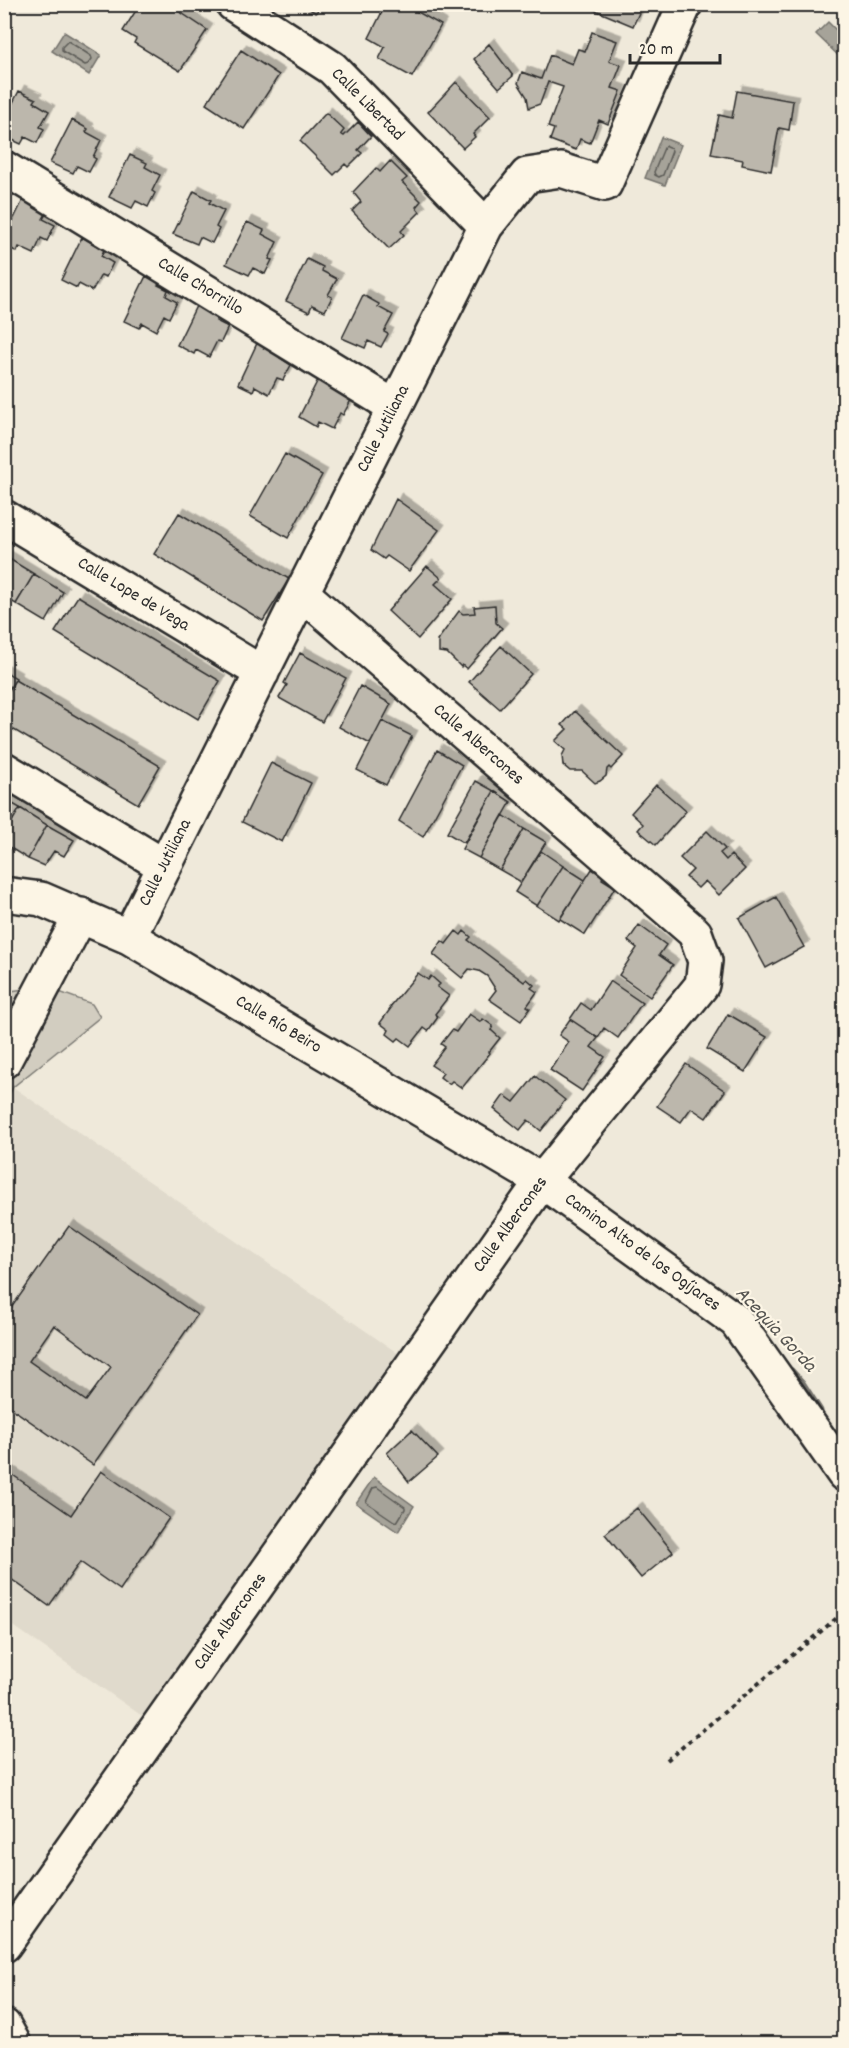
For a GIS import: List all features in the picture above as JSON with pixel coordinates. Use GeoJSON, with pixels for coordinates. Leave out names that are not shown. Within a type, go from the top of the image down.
{"type":"FeatureCollection","features":[{"type":"Feature","properties":{"kind":"street","name":"Calle Libertad"},"geometry":{"type":"LineString","coordinates":[[233,4],[332,68],[486,226]]}},
{"type":"Feature","properties":{"kind":"street","name":"Calle Jutiliana"},"geometry":{"type":"LineString","coordinates":[[129,937],[486,226],[527,175],[561,170],[605,184],[686,4]]}},
{"type":"Feature","properties":{"kind":"street","name":"Calle Chorrillo"},"geometry":{"type":"LineString","coordinates":[[4,168],[395,407]]}},
{"type":"Feature","properties":{"kind":"street","name":"Calle Lope de Vega"},"geometry":{"type":"LineString","coordinates":[[4,517],[262,673]]}},
{"type":"Feature","properties":{"kind":"street","name":"Calle Albercones"},"geometry":{"type":"LineString","coordinates":[[4,1945],[542,1181],[702,985],[705,961],[695,933],[302,593]]}},
{"type":"Feature","properties":{"kind":"street"},"geometry":{"type":"LineString","coordinates":[[4,769],[164,866]]}},
{"type":"Feature","properties":{"kind":"street","name":"Calle Río Beiro"},"geometry":{"type":"LineString","coordinates":[[4,894],[41,899],[129,937],[542,1181]]}},
{"type":"Feature","properties":{"kind":"street"},"geometry":{"type":"LineString","coordinates":[[4,1061],[81,915]]}},
{"type":"Feature","properties":{"kind":"street","name":"Camino Alto de los Ogíjares"},"geometry":{"type":"LineString","coordinates":[[542,1181],[736,1321],[844,1474]]}},
{"type":"Feature","properties":{"kind":"street"},"geometry":{"type":"LineString","coordinates":[[4,2026],[14,2043]]}},
{"type":"Feature","properties":{"kind":"path"},"geometry":{"type":"LineString","coordinates":[[667,1760],[844,1612]]}},
{"type":"Feature","properties":{"kind":"shaded area"},"geometry":{"type":"Polygon","coordinates":[[[43,986],[92,1004],[100,1017],[13,1087],[5,1104],[5,992],[43,986]]]}},
{"type":"Feature","properties":{"kind":"shaded area"},"geometry":{"type":"Polygon","coordinates":[[[13,1087],[399,1354],[145,1718],[5,1620],[4,1104],[13,1087]]]}},
{"type":"Feature","properties":{"kind":"water"},"geometry":{"type":"Polygon","coordinates":[[[828,22],[844,38],[844,61],[816,34],[828,22]]]}},
{"type":"Feature","properties":{"kind":"water"},"geometry":{"type":"Polygon","coordinates":[[[64,32],[101,55],[89,75],[52,51],[64,32]]]}},
{"type":"Feature","properties":{"kind":"water"},"geometry":{"type":"Polygon","coordinates":[[[661,137],[681,145],[665,185],[645,178],[661,137]]]}},
{"type":"Feature","properties":{"kind":"water"},"geometry":{"type":"Polygon","coordinates":[[[374,1477],[414,1506],[398,1532],[356,1503],[374,1477]]]}},
{"type":"Feature","properties":{"kind":"building"},"geometry":{"type":"Polygon","coordinates":[[[140,4],[168,4],[207,30],[180,71],[134,43],[136,39],[123,31],[140,4]]]}},
{"type":"Feature","properties":{"kind":"building"},"geometry":{"type":"Polygon","coordinates":[[[301,4],[321,4],[316,13],[301,4]]]}},
{"type":"Feature","properties":{"kind":"building"},"geometry":{"type":"Polygon","coordinates":[[[386,4],[409,4],[409,7],[441,25],[412,77],[379,59],[385,47],[369,38],[386,4]]]}},
{"type":"Feature","properties":{"kind":"building"},"geometry":{"type":"Polygon","coordinates":[[[592,4],[643,4],[633,26],[590,8],[592,4]]]}},
{"type":"Feature","properties":{"kind":"building"},"geometry":{"type":"Polygon","coordinates":[[[592,32],[617,41],[609,61],[621,65],[612,88],[621,91],[608,124],[599,120],[590,143],[580,139],[576,150],[550,140],[554,129],[548,127],[563,87],[548,82],[540,104],[529,108],[527,97],[518,83],[522,72],[541,79],[550,55],[572,64],[578,49],[585,51],[592,32]]]}},
{"type":"Feature","properties":{"kind":"building"},"geometry":{"type":"Polygon","coordinates":[[[489,44],[513,76],[499,88],[474,59],[489,44]]]}},
{"type":"Feature","properties":{"kind":"building"},"geometry":{"type":"Polygon","coordinates":[[[241,50],[279,75],[244,129],[206,104],[241,50]]]}},
{"type":"Feature","properties":{"kind":"building"},"geometry":{"type":"Polygon","coordinates":[[[456,82],[490,117],[473,134],[475,137],[463,148],[428,112],[456,82]]]}},
{"type":"Feature","properties":{"kind":"building"},"geometry":{"type":"Polygon","coordinates":[[[19,91],[36,99],[34,102],[49,111],[40,127],[44,129],[37,143],[25,137],[21,144],[4,136],[4,120],[19,91]]]}},
{"type":"Feature","properties":{"kind":"building"},"geometry":{"type":"Polygon","coordinates":[[[737,91],[793,101],[789,130],[779,128],[771,171],[742,165],[743,160],[711,154],[719,115],[732,118],[737,91]]]}},
{"type":"Feature","properties":{"kind":"building"},"geometry":{"type":"Polygon","coordinates":[[[326,113],[344,130],[341,134],[344,136],[358,122],[371,136],[358,150],[362,153],[348,167],[345,164],[334,175],[300,141],[326,113]]]}},
{"type":"Feature","properties":{"kind":"building"},"geometry":{"type":"Polygon","coordinates":[[[72,120],[88,129],[86,132],[101,140],[93,157],[96,159],[89,172],[77,166],[73,173],[50,163],[72,120]]]}},
{"type":"Feature","properties":{"kind":"building"},"geometry":{"type":"Polygon","coordinates":[[[130,155],[147,163],[145,167],[160,175],[152,191],[155,193],[148,207],[136,201],[132,208],[109,197],[130,155]]]}},
{"type":"Feature","properties":{"kind":"building"},"geometry":{"type":"Polygon","coordinates":[[[390,161],[407,178],[402,182],[421,201],[416,207],[420,212],[401,231],[404,235],[389,249],[352,211],[361,202],[353,192],[376,168],[380,172],[390,161]]]}},
{"type":"Feature","properties":{"kind":"building"},"geometry":{"type":"Polygon","coordinates":[[[194,191],[211,200],[209,203],[224,211],[216,227],[219,229],[212,243],[200,237],[197,244],[173,234],[194,191]]]}},
{"type":"Feature","properties":{"kind":"building"},"geometry":{"type":"Polygon","coordinates":[[[23,200],[46,214],[43,219],[55,225],[47,241],[41,238],[34,254],[19,247],[17,252],[4,245],[4,239],[23,200]]]}},
{"type":"Feature","properties":{"kind":"building"},"geometry":{"type":"Polygon","coordinates":[[[247,222],[264,230],[262,234],[277,242],[265,274],[253,268],[249,275],[226,264],[247,222]]]}},
{"type":"Feature","properties":{"kind":"building"},"geometry":{"type":"Polygon","coordinates":[[[82,237],[104,250],[101,256],[113,263],[106,277],[101,275],[92,291],[79,284],[77,288],[61,280],[82,237]]]}},
{"type":"Feature","properties":{"kind":"building"},"geometry":{"type":"Polygon","coordinates":[[[307,259],[323,267],[322,271],[337,279],[328,295],[332,297],[325,311],[312,305],[309,312],[286,301],[307,259]]]}},
{"type":"Feature","properties":{"kind":"building"},"geometry":{"type":"Polygon","coordinates":[[[146,276],[160,283],[158,285],[168,290],[166,296],[177,302],[169,318],[164,315],[156,331],[142,323],[139,328],[124,321],[146,276]]]}},
{"type":"Feature","properties":{"kind":"building"},"geometry":{"type":"Polygon","coordinates":[[[363,295],[393,315],[384,332],[388,334],[381,347],[368,341],[365,348],[342,338],[363,295]]]}},
{"type":"Feature","properties":{"kind":"building"},"geometry":{"type":"Polygon","coordinates":[[[198,302],[220,313],[216,321],[228,327],[221,342],[217,341],[209,357],[196,350],[194,354],[177,345],[198,302]]]}},
{"type":"Feature","properties":{"kind":"building"},"geometry":{"type":"Polygon","coordinates":[[[259,339],[282,353],[280,358],[291,365],[283,380],[277,378],[269,394],[255,386],[253,391],[238,384],[259,339]]]}},
{"type":"Feature","properties":{"kind":"building"},"geometry":{"type":"Polygon","coordinates":[[[321,374],[343,386],[339,393],[351,400],[343,415],[340,413],[332,429],[318,422],[316,427],[299,417],[321,374]]]}},
{"type":"Feature","properties":{"kind":"building"},"geometry":{"type":"Polygon","coordinates":[[[285,454],[322,475],[288,538],[250,516],[285,454]]]}},
{"type":"Feature","properties":{"kind":"building"},"geometry":{"type":"Polygon","coordinates":[[[396,499],[439,530],[409,571],[387,556],[384,559],[371,550],[396,499]]]}},
{"type":"Feature","properties":{"kind":"building"},"geometry":{"type":"Polygon","coordinates":[[[179,513],[289,579],[263,621],[154,554],[179,513]]]}},
{"type":"Feature","properties":{"kind":"building"},"geometry":{"type":"Polygon","coordinates":[[[6,557],[34,574],[16,604],[4,597],[6,557]]]}},
{"type":"Feature","properties":{"kind":"building"},"geometry":{"type":"Polygon","coordinates":[[[427,566],[441,578],[435,584],[452,599],[418,639],[388,611],[427,566]]]}},
{"type":"Feature","properties":{"kind":"building"},"geometry":{"type":"Polygon","coordinates":[[[34,574],[63,592],[46,622],[16,604],[34,574]]]}},
{"type":"Feature","properties":{"kind":"building"},"geometry":{"type":"Polygon","coordinates":[[[78,596],[220,681],[198,719],[55,632],[78,596]]]}},
{"type":"Feature","properties":{"kind":"building"},"geometry":{"type":"Polygon","coordinates":[[[495,605],[496,623],[502,628],[467,669],[462,665],[461,667],[447,653],[439,652],[437,641],[459,611],[463,614],[475,613],[474,607],[495,605]]]}},
{"type":"Feature","properties":{"kind":"building"},"geometry":{"type":"Polygon","coordinates":[[[501,646],[531,674],[500,709],[469,682],[501,646]]]}},
{"type":"Feature","properties":{"kind":"building"},"geometry":{"type":"Polygon","coordinates":[[[300,653],[346,678],[322,722],[279,698],[287,685],[284,683],[300,653]]]}},
{"type":"Feature","properties":{"kind":"building"},"geometry":{"type":"Polygon","coordinates":[[[4,671],[16,678],[4,698],[4,671]]]}},
{"type":"Feature","properties":{"kind":"building"},"geometry":{"type":"Polygon","coordinates":[[[15,680],[160,766],[138,804],[4,724],[4,698],[15,680]]]}},
{"type":"Feature","properties":{"kind":"building"},"geometry":{"type":"Polygon","coordinates":[[[360,686],[391,704],[370,744],[339,727],[360,686]]]}},
{"type":"Feature","properties":{"kind":"building"},"geometry":{"type":"Polygon","coordinates":[[[575,711],[623,756],[611,769],[609,767],[607,769],[606,776],[595,783],[582,771],[570,771],[563,765],[562,756],[565,750],[555,741],[567,729],[562,725],[575,711]]]}},
{"type":"Feature","properties":{"kind":"building"},"geometry":{"type":"Polygon","coordinates":[[[382,721],[412,736],[386,785],[357,770],[382,721]]]}},
{"type":"Feature","properties":{"kind":"building"},"geometry":{"type":"Polygon","coordinates":[[[437,750],[462,765],[423,837],[399,821],[437,750]]]}},
{"type":"Feature","properties":{"kind":"building"},"geometry":{"type":"Polygon","coordinates":[[[271,763],[311,783],[282,842],[242,822],[271,763]]]}},
{"type":"Feature","properties":{"kind":"building"},"geometry":{"type":"Polygon","coordinates":[[[476,781],[494,791],[464,843],[447,833],[476,781]]]}},
{"type":"Feature","properties":{"kind":"building"},"geometry":{"type":"Polygon","coordinates":[[[656,785],[686,811],[656,845],[638,830],[643,824],[631,813],[656,785]]]}},
{"type":"Feature","properties":{"kind":"building"},"geometry":{"type":"Polygon","coordinates":[[[494,791],[511,802],[479,858],[462,849],[494,791]]]}},
{"type":"Feature","properties":{"kind":"building"},"geometry":{"type":"Polygon","coordinates":[[[4,799],[20,808],[4,835],[4,799]]]}},
{"type":"Feature","properties":{"kind":"building"},"geometry":{"type":"Polygon","coordinates":[[[20,808],[47,825],[28,859],[4,844],[4,835],[20,808]]]}},
{"type":"Feature","properties":{"kind":"building"},"geometry":{"type":"Polygon","coordinates":[[[503,815],[524,829],[500,870],[479,858],[503,815]]]}},
{"type":"Feature","properties":{"kind":"building"},"geometry":{"type":"Polygon","coordinates":[[[47,825],[74,840],[64,856],[54,851],[44,866],[28,859],[47,825]]]}},
{"type":"Feature","properties":{"kind":"building"},"geometry":{"type":"Polygon","coordinates":[[[524,829],[546,842],[521,882],[500,870],[524,829]]]}},
{"type":"Feature","properties":{"kind":"building"},"geometry":{"type":"Polygon","coordinates":[[[707,831],[725,849],[720,853],[726,860],[731,855],[745,869],[719,895],[705,881],[698,888],[686,877],[693,870],[680,858],[707,831]]]}},
{"type":"Feature","properties":{"kind":"building"},"geometry":{"type":"Polygon","coordinates":[[[541,851],[563,866],[537,906],[515,892],[541,851]]]}},
{"type":"Feature","properties":{"kind":"building"},"geometry":{"type":"Polygon","coordinates":[[[563,866],[585,880],[559,920],[537,906],[563,866]]]}},
{"type":"Feature","properties":{"kind":"building"},"geometry":{"type":"Polygon","coordinates":[[[592,869],[615,887],[585,935],[560,919],[592,869]]]}},
{"type":"Feature","properties":{"kind":"building"},"geometry":{"type":"Polygon","coordinates":[[[776,897],[804,947],[766,968],[739,918],[776,897]]]}},
{"type":"Feature","properties":{"kind":"building"},"geometry":{"type":"Polygon","coordinates":[[[639,925],[666,945],[659,955],[673,965],[650,997],[619,975],[637,948],[628,941],[639,925]]]}},
{"type":"Feature","properties":{"kind":"building"},"geometry":{"type":"Polygon","coordinates":[[[456,931],[461,935],[464,931],[471,937],[468,940],[524,982],[527,979],[534,985],[531,988],[537,992],[527,1006],[530,1008],[521,1021],[489,999],[496,990],[487,976],[469,969],[462,978],[433,954],[442,941],[446,944],[456,931]]]}},
{"type":"Feature","properties":{"kind":"building"},"geometry":{"type":"Polygon","coordinates":[[[418,973],[428,980],[431,976],[440,984],[437,987],[449,996],[435,1014],[438,1017],[428,1031],[424,1028],[410,1046],[399,1038],[396,1041],[387,1034],[389,1030],[380,1023],[418,973]]]}},
{"type":"Feature","properties":{"kind":"building"},"geometry":{"type":"Polygon","coordinates":[[[610,981],[642,1003],[618,1038],[604,1028],[598,1038],[570,1019],[581,1003],[591,1010],[610,981]]]}},
{"type":"Feature","properties":{"kind":"building"},"geometry":{"type":"Polygon","coordinates":[[[469,1014],[493,1026],[491,1030],[500,1038],[462,1088],[452,1081],[449,1084],[440,1077],[443,1073],[431,1065],[445,1047],[441,1044],[452,1030],[456,1032],[469,1014]]]}},
{"type":"Feature","properties":{"kind":"building"},"geometry":{"type":"Polygon","coordinates":[[[728,1014],[767,1037],[745,1072],[707,1049],[728,1014]]]}},
{"type":"Feature","properties":{"kind":"building"},"geometry":{"type":"Polygon","coordinates":[[[570,1019],[598,1038],[591,1047],[605,1057],[582,1091],[550,1070],[569,1042],[559,1035],[570,1019]]]}},
{"type":"Feature","properties":{"kind":"building"},"geometry":{"type":"Polygon","coordinates":[[[686,1064],[725,1091],[706,1118],[691,1108],[681,1122],[657,1106],[686,1064]]]}},
{"type":"Feature","properties":{"kind":"building"},"geometry":{"type":"Polygon","coordinates":[[[535,1076],[565,1100],[541,1131],[528,1120],[520,1130],[494,1109],[504,1095],[514,1102],[535,1076]]]}},
{"type":"Feature","properties":{"kind":"building"},"geometry":{"type":"Polygon","coordinates":[[[69,1226],[197,1315],[93,1465],[4,1403],[4,1318],[69,1226]],[[54,1325],[29,1361],[86,1401],[111,1367],[54,1325]]]}},
{"type":"Feature","properties":{"kind":"building"},"geometry":{"type":"Polygon","coordinates":[[[412,1430],[438,1457],[409,1482],[387,1453],[412,1430]]]}},
{"type":"Feature","properties":{"kind":"building"},"geometry":{"type":"Polygon","coordinates":[[[4,1469],[71,1515],[101,1471],[169,1518],[120,1590],[80,1562],[49,1606],[4,1574],[4,1469]]]}},
{"type":"Feature","properties":{"kind":"building"},"geometry":{"type":"Polygon","coordinates":[[[637,1508],[673,1552],[641,1578],[605,1534],[637,1508]]]}},
{"type":"Feature","properties":{"kind":"waterway","name":"Acequia Gorda"},"geometry":{"type":"LineString","coordinates":[[790,1371],[801,1383],[819,1411]]}}]}
